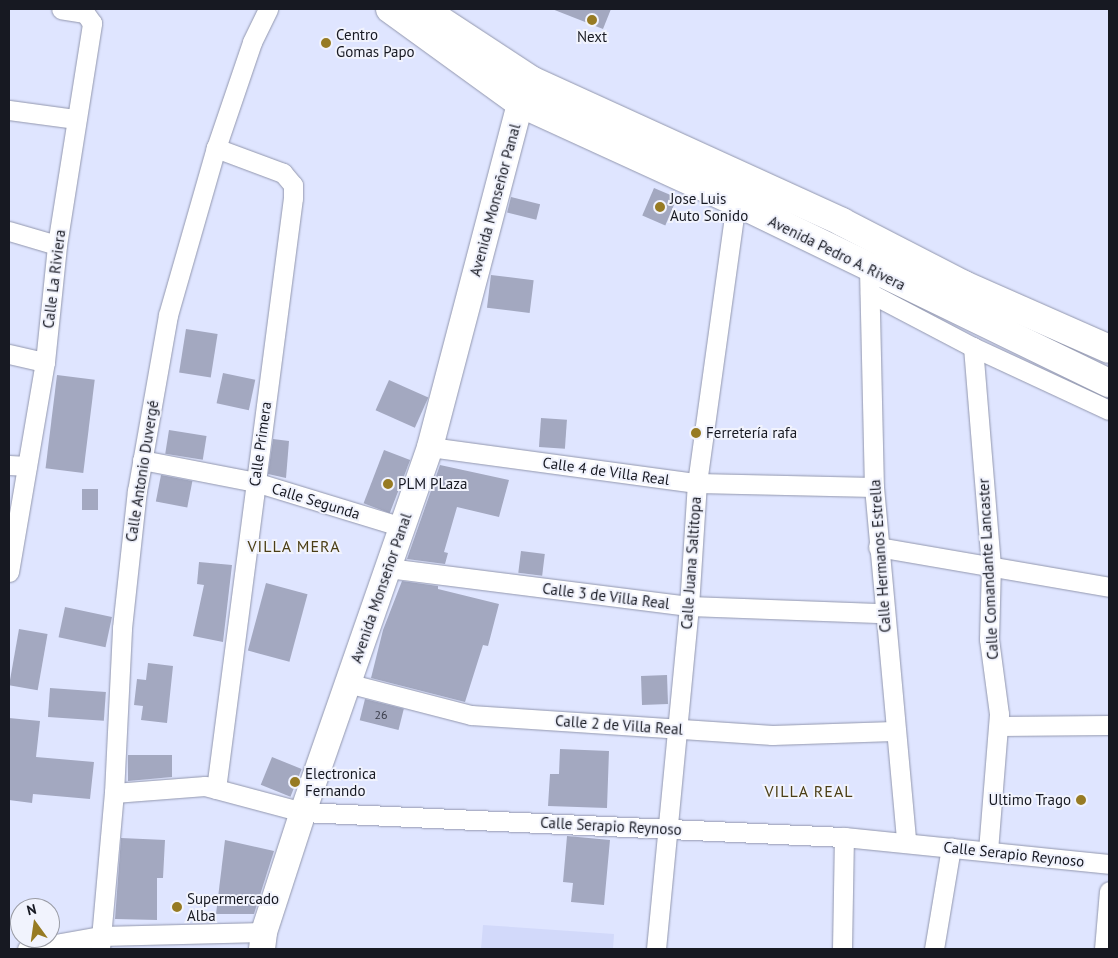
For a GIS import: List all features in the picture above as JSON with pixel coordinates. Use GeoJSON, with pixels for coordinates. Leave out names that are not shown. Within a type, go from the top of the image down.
{"type":"FeatureCollection","features":[{"type":"Feature","properties":{"kind":"main road","name":"Avenida Pedro A. Rivera"},"geometry":{"type":"LineString","coordinates":[[390,9],[526,92],[741,191],[842,222],[964,285],[1109,349]]}},
{"type":"Feature","properties":{"kind":"main road","name":"Avenida Pedro A. Rivera"},"geometry":{"type":"LineString","coordinates":[[423,9],[526,92]]}},
{"type":"Feature","properties":{"kind":"main road","name":"Avenida Monseñor Panal"},"geometry":{"type":"LineString","coordinates":[[263,940],[303,812],[430,448],[526,92]]}},
{"type":"Feature","properties":{"kind":"main road","name":"Avenida Pedro A. Rivera"},"geometry":{"type":"LineString","coordinates":[[741,191],[869,281],[953,309],[1109,384]]}},
{"type":"Feature","properties":{"kind":"main road"},"geometry":{"type":"LineString","coordinates":[[953,309],[964,285]]}},
{"type":"Feature","properties":{"kind":"street","name":"Calle La Riviera"},"geometry":{"type":"LineString","coordinates":[[9,572],[18,466],[44,362],[57,245],[92,23],[85,13],[61,9]]}},
{"type":"Feature","properties":{"kind":"street","name":"Calle Antonio Duvergé"},"geometry":{"type":"LineString","coordinates":[[100,943],[114,793],[122,628],[142,460],[168,314],[216,148],[252,42],[268,9]]}},
{"type":"Feature","properties":{"kind":"street"},"geometry":{"type":"LineString","coordinates":[[9,110],[76,119]]}},
{"type":"Feature","properties":{"kind":"street","name":"Calle Primera"},"geometry":{"type":"LineString","coordinates":[[216,148],[283,173],[293,185],[216,789]]}},
{"type":"Feature","properties":{"kind":"street","name":"Calle Juana Saltitopa"},"geometry":{"type":"LineString","coordinates":[[656,949],[689,606],[697,483],[741,191]]}},
{"type":"Feature","properties":{"kind":"street"},"geometry":{"type":"LineString","coordinates":[[9,231],[57,245]]}},
{"type":"Feature","properties":{"kind":"street"},"geometry":{"type":"LineString","coordinates":[[869,281],[973,347],[1109,410]]}},
{"type":"Feature","properties":{"kind":"street","name":"Calle Hermanos Estrella"},"geometry":{"type":"LineString","coordinates":[[869,281],[874,487],[894,731],[906,842]]}},
{"type":"Feature","properties":{"kind":"street","name":"Calle Comandante Lancaster"},"geometry":{"type":"LineString","coordinates":[[973,347],[991,564],[989,639],[999,726],[988,850]]}},
{"type":"Feature","properties":{"kind":"street"},"geometry":{"type":"LineString","coordinates":[[9,354],[44,362]]}},
{"type":"Feature","properties":{"kind":"street","name":"Calle 4 de Villa Real"},"geometry":{"type":"LineString","coordinates":[[430,448],[697,483],[874,487]]}},
{"type":"Feature","properties":{"kind":"street","name":"Calle Segunda"},"geometry":{"type":"LineString","coordinates":[[142,460],[255,482],[402,527]]}},
{"type":"Feature","properties":{"kind":"street"},"geometry":{"type":"LineString","coordinates":[[878,547],[991,564],[1109,587]]}},
{"type":"Feature","properties":{"kind":"street","name":"Calle 3 de Villa Real"},"geometry":{"type":"LineString","coordinates":[[388,568],[689,606],[884,613]]}},
{"type":"Feature","properties":{"kind":"street","name":"Calle 2 de Villa Real"},"geometry":{"type":"LineString","coordinates":[[347,683],[471,715],[772,735],[894,731]]}},
{"type":"Feature","properties":{"kind":"street"},"geometry":{"type":"LineString","coordinates":[[999,726],[1109,725]]}},
{"type":"Feature","properties":{"kind":"street","name":"Calle Serapio Reynoso"},"geometry":{"type":"LineString","coordinates":[[114,793],[205,786],[303,812],[844,837],[988,850],[1109,864]]}},
{"type":"Feature","properties":{"kind":"street"},"geometry":{"type":"LineString","coordinates":[[842,949],[844,837]]}},
{"type":"Feature","properties":{"kind":"street"},"geometry":{"type":"LineString","coordinates":[[934,949],[951,847]]}},
{"type":"Feature","properties":{"kind":"street"},"geometry":{"type":"LineString","coordinates":[[1104,949],[1109,891]]}},
{"type":"Feature","properties":{"kind":"street"},"geometry":{"type":"LineString","coordinates":[[27,949],[100,943],[263,940]]}},
{"type":"Feature","properties":{"kind":"shaded area"},"geometry":{"type":"Polygon","coordinates":[[[483,925],[614,934],[613,949],[481,949],[483,925]]]}},
{"type":"Feature","properties":{"kind":"building","name":"Next"},"geometry":{"type":"Polygon","coordinates":[[[552,9],[611,9],[603,29],[552,9]]]}},
{"type":"Feature","properties":{"kind":"building","name":"Jose Luis Auto Sonido"},"geometry":{"type":"Polygon","coordinates":[[[654,188],[677,198],[665,225],[642,216],[654,188]]]}},
{"type":"Feature","properties":{"kind":"building"},"geometry":{"type":"Polygon","coordinates":[[[511,197],[540,204],[536,220],[507,213],[511,197]]]}},
{"type":"Feature","properties":{"kind":"building"},"geometry":{"type":"Polygon","coordinates":[[[491,275],[534,280],[530,313],[487,308],[491,275]]]}},
{"type":"Feature","properties":{"kind":"building"},"geometry":{"type":"Polygon","coordinates":[[[186,329],[218,334],[211,377],[179,372],[186,329]]]}},
{"type":"Feature","properties":{"kind":"building"},"geometry":{"type":"Polygon","coordinates":[[[223,373],[255,380],[249,410],[217,403],[223,373]]]}},
{"type":"Feature","properties":{"kind":"building"},"geometry":{"type":"Polygon","coordinates":[[[57,375],[95,380],[83,473],[46,468],[57,375]]]}},
{"type":"Feature","properties":{"kind":"building"},"geometry":{"type":"Polygon","coordinates":[[[389,380],[428,397],[415,428],[376,410],[389,380]]]}},
{"type":"Feature","properties":{"kind":"building"},"geometry":{"type":"Polygon","coordinates":[[[541,418],[567,420],[565,449],[539,447],[541,418]]]}},
{"type":"Feature","properties":{"kind":"building"},"geometry":{"type":"Polygon","coordinates":[[[169,430],[207,436],[203,460],[165,454],[169,430]]]}},
{"type":"Feature","properties":{"kind":"building"},"geometry":{"type":"Polygon","coordinates":[[[273,439],[289,441],[286,478],[268,474],[273,439]]]}},
{"type":"Feature","properties":{"kind":"building","name":"PLM PLaza"},"geometry":{"type":"Polygon","coordinates":[[[384,450],[410,460],[390,513],[364,503],[384,450]]]}},
{"type":"Feature","properties":{"kind":"building"},"geometry":{"type":"Polygon","coordinates":[[[440,465],[509,480],[499,517],[457,507],[444,552],[448,553],[445,564],[407,559],[440,465]]]}},
{"type":"Feature","properties":{"kind":"building"},"geometry":{"type":"Polygon","coordinates":[[[161,475],[192,481],[187,508],[156,502],[161,475]]]}},
{"type":"Feature","properties":{"kind":"building"},"geometry":{"type":"Polygon","coordinates":[[[82,489],[98,489],[98,510],[82,510],[82,489]]]}},
{"type":"Feature","properties":{"kind":"building"},"geometry":{"type":"Polygon","coordinates":[[[521,551],[545,554],[542,576],[518,573],[521,551]]]}},
{"type":"Feature","properties":{"kind":"building"},"geometry":{"type":"Polygon","coordinates":[[[199,562],[232,565],[223,642],[193,636],[204,585],[197,584],[199,562]]]}},
{"type":"Feature","properties":{"kind":"building"},"geometry":{"type":"Polygon","coordinates":[[[402,581],[438,586],[438,589],[499,604],[488,646],[483,645],[465,702],[371,678],[383,630],[402,581]]]}},
{"type":"Feature","properties":{"kind":"building"},"geometry":{"type":"Polygon","coordinates":[[[266,583],[308,594],[289,662],[248,651],[266,583]]]}},
{"type":"Feature","properties":{"kind":"building"},"geometry":{"type":"Polygon","coordinates":[[[65,607],[112,617],[106,647],[59,637],[65,607]]]}},
{"type":"Feature","properties":{"kind":"building"},"geometry":{"type":"Polygon","coordinates":[[[19,629],[48,634],[38,690],[9,685],[19,629]]]}},
{"type":"Feature","properties":{"kind":"building"},"geometry":{"type":"Polygon","coordinates":[[[148,663],[173,666],[167,723],[141,720],[143,706],[134,705],[137,679],[146,680],[148,663]]]}},
{"type":"Feature","properties":{"kind":"building"},"geometry":{"type":"Polygon","coordinates":[[[667,675],[668,704],[642,705],[641,676],[667,675]]]}},
{"type":"Feature","properties":{"kind":"building"},"geometry":{"type":"Polygon","coordinates":[[[50,688],[106,692],[104,721],[48,717],[50,688]]]}},
{"type":"Feature","properties":{"kind":"building"},"geometry":{"type":"Polygon","coordinates":[[[365,699],[404,709],[398,730],[360,720],[365,699]]]}},
{"type":"Feature","properties":{"kind":"building"},"geometry":{"type":"Polygon","coordinates":[[[9,718],[40,721],[36,757],[94,762],[90,799],[33,794],[32,803],[9,800],[9,718]]]}},
{"type":"Feature","properties":{"kind":"building"},"geometry":{"type":"Polygon","coordinates":[[[560,749],[609,751],[607,808],[548,806],[550,774],[559,774],[560,749]]]}},
{"type":"Feature","properties":{"kind":"building"},"geometry":{"type":"Polygon","coordinates":[[[128,755],[172,755],[172,777],[128,781],[128,755]]]}},
{"type":"Feature","properties":{"kind":"building"},"geometry":{"type":"Polygon","coordinates":[[[272,757],[302,769],[290,797],[261,785],[272,757]]]}},
{"type":"Feature","properties":{"kind":"building"},"geometry":{"type":"Polygon","coordinates":[[[567,836],[610,840],[604,905],[571,902],[573,883],[563,882],[567,836]]]}},
{"type":"Feature","properties":{"kind":"building"},"geometry":{"type":"Polygon","coordinates":[[[121,838],[165,840],[163,878],[157,878],[157,920],[115,919],[121,838]]]}},
{"type":"Feature","properties":{"kind":"building"},"geometry":{"type":"Polygon","coordinates":[[[225,840],[274,851],[254,914],[216,914],[225,840]]]}},
{"type":"Feature","properties":{"kind":"place","name":"Next"},"geometry":{"type":"Point","coordinates":[592,20]}},
{"type":"Feature","properties":{"kind":"place","name":"Centro Gomas Papo"},"geometry":{"type":"Point","coordinates":[326,43]}},
{"type":"Feature","properties":{"kind":"place","name":"Jose Luis Auto Sonido"},"geometry":{"type":"Point","coordinates":[660,207]}},
{"type":"Feature","properties":{"kind":"place","name":"Ferretería rafa"},"geometry":{"type":"Point","coordinates":[696,433]}},
{"type":"Feature","properties":{"kind":"place","name":"PLM PLaza"},"geometry":{"type":"Point","coordinates":[388,484]}},
{"type":"Feature","properties":{"kind":"place","name":"Electronica Fernando"},"geometry":{"type":"Point","coordinates":[295,782]}},
{"type":"Feature","properties":{"kind":"place","name":"Ultimo Trago"},"geometry":{"type":"Point","coordinates":[1081,800]}},
{"type":"Feature","properties":{"kind":"place","name":"Supermercado Alba"},"geometry":{"type":"Point","coordinates":[177,907]}},
{"type":"Feature","properties":{"kind":"district","name":"VILLA MERA"},"geometry":{"type":"Point","coordinates":[294,546]}},
{"type":"Feature","properties":{"kind":"district","name":"VILLA REAL"},"geometry":{"type":"Point","coordinates":[809,791]}}]}
